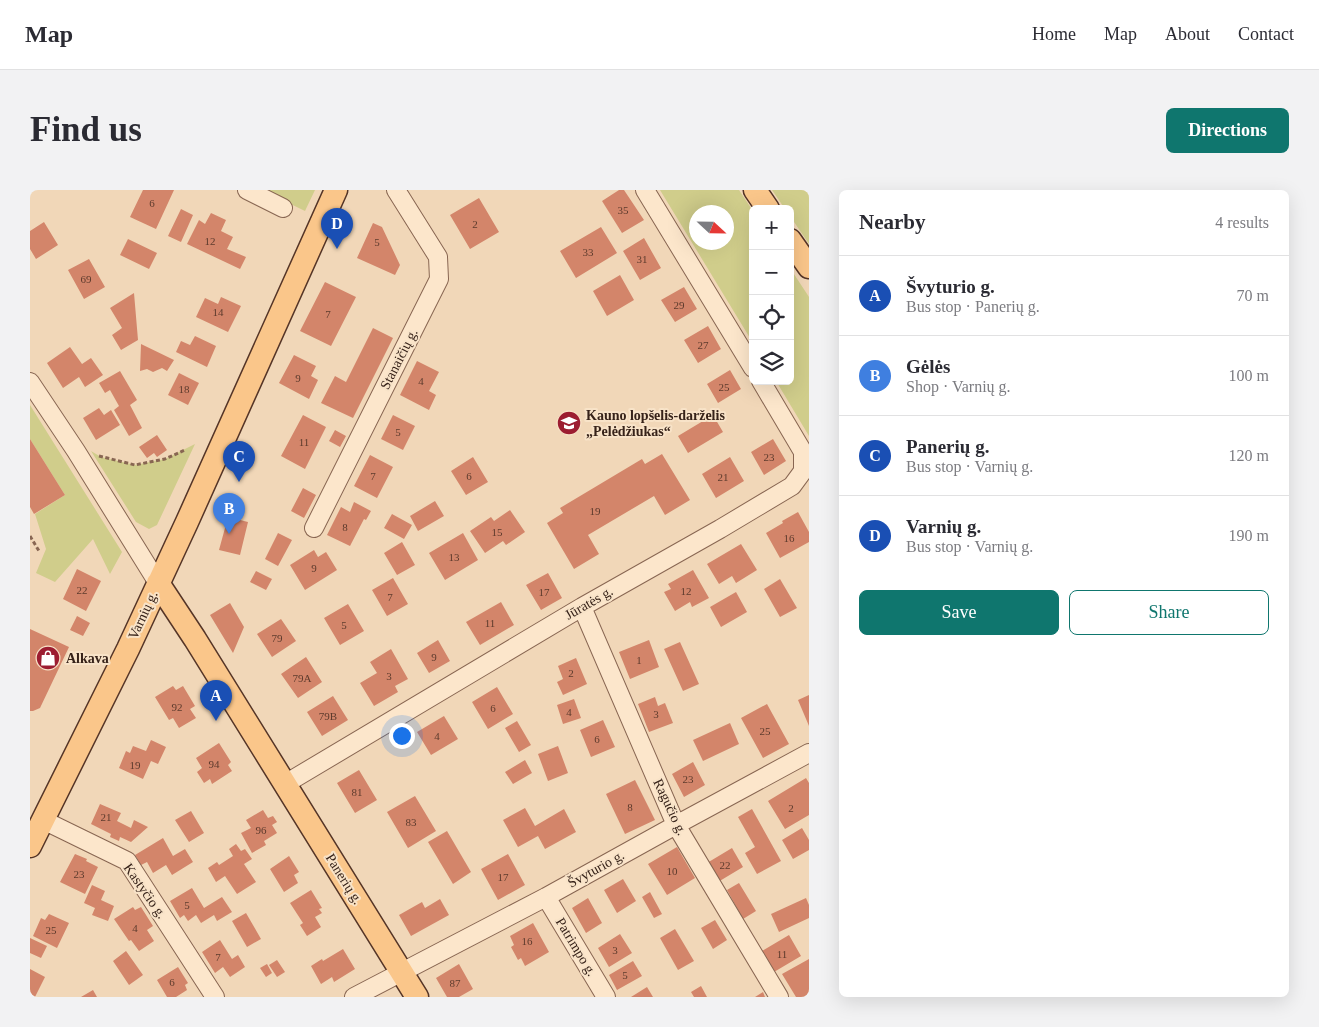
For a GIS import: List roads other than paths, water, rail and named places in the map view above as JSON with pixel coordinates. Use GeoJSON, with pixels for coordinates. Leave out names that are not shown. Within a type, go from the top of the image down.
{"type":"FeatureCollection","features":[{"type":"Feature","properties":{"kind":"main road","name":"Varnių g."},"geometry":{"type":"LineString","coordinates":[[30,846],[128,649],[336,190]]}},
{"type":"Feature","properties":{"kind":"main road"},"geometry":{"type":"LineString","coordinates":[[755,190],[765,205]]}},
{"type":"Feature","properties":{"kind":"main road"},"geometry":{"type":"LineString","coordinates":[[794,246],[809,267]]}},
{"type":"Feature","properties":{"kind":"main road","name":"Panerių g."},"geometry":{"type":"LineString","coordinates":[[158,583],[195,639],[416,997]]}},
{"type":"Feature","properties":{"kind":"street"},"geometry":{"type":"LineString","coordinates":[[247,190],[283,208]]}},
{"type":"Feature","properties":{"kind":"street","name":"Stanaičių g."},"geometry":{"type":"LineString","coordinates":[[314,528],[439,279],[438,257],[396,190]]}},
{"type":"Feature","properties":{"kind":"street"},"geometry":{"type":"LineString","coordinates":[[645,190],[749,361]]}},
{"type":"Feature","properties":{"kind":"street","name":"Panerių g."},"geometry":{"type":"LineString","coordinates":[[30,382],[76,451],[158,583]]}},
{"type":"Feature","properties":{"kind":"street","name":"Jūratės g."},"geometry":{"type":"LineString","coordinates":[[285,784],[582,607],[792,486],[803,471],[803,452],[763,385]]}},
{"type":"Feature","properties":{"kind":"street","name":"Ragučio g."},"geometry":{"type":"LineString","coordinates":[[582,607],[676,825],[779,997]]}},
{"type":"Feature","properties":{"kind":"street","name":"Švyturio g."},"geometry":{"type":"LineString","coordinates":[[354,997],[546,897],[809,753]]}},
{"type":"Feature","properties":{"kind":"street","name":"Kastyčio g."},"geometry":{"type":"LineString","coordinates":[[43,820],[127,861],[215,997]]}},
{"type":"Feature","properties":{"kind":"street","name":"Patrimpo g."},"geometry":{"type":"LineString","coordinates":[[546,897],[606,997]]}},
{"type":"Feature","properties":{"kind":"place","name":"Varnių g."},"geometry":{"type":"Point","coordinates":[337,249]}},
{"type":"Feature","properties":{"kind":"place","name":"Kauno lopšelis-darželis „Pelėdžiukas“"},"geometry":{"type":"Point","coordinates":[569,423]}},
{"type":"Feature","properties":{"kind":"place","name":"Panerių g."},"geometry":{"type":"Point","coordinates":[239,482]}},
{"type":"Feature","properties":{"kind":"place","name":"Gėlės"},"geometry":{"type":"Point","coordinates":[229,534]}},
{"type":"Feature","properties":{"kind":"place","name":"Alkava"},"geometry":{"type":"Point","coordinates":[48,658]}},
{"type":"Feature","properties":{"kind":"place","name":"Švyturio g."},"geometry":{"type":"Point","coordinates":[216,721]}}]}
